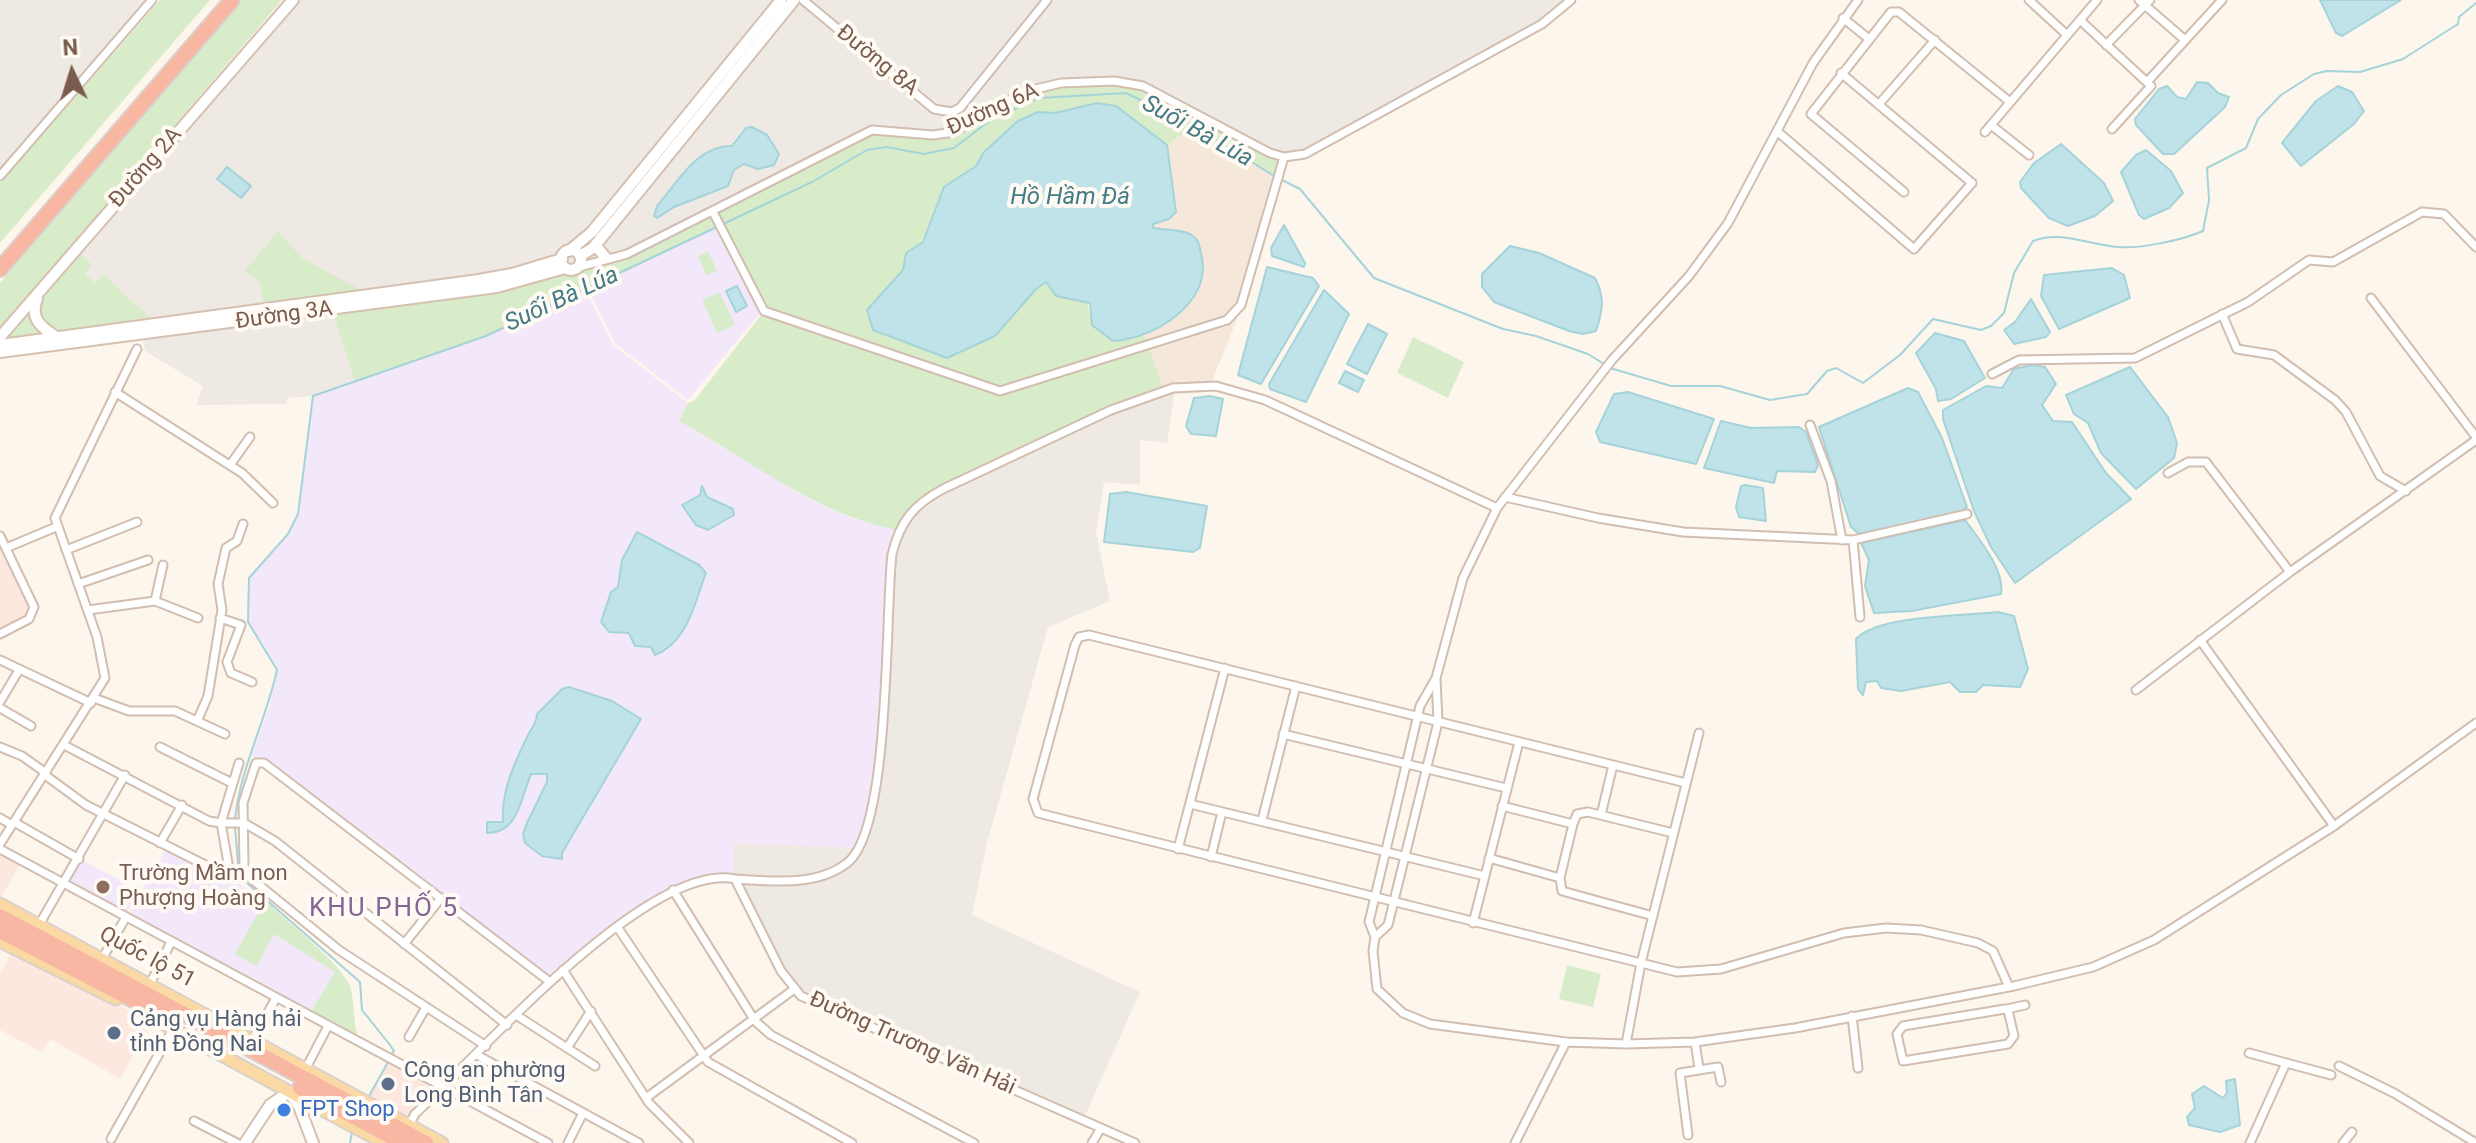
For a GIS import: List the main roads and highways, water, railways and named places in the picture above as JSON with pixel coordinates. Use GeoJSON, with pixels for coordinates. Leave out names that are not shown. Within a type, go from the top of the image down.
{"type":"FeatureCollection","features":[{"type":"Feature","properties":{"kind":"highway"},"geometry":{"type":"LineString","coordinates":[[0,254],[221,0]]}},
{"type":"Feature","properties":{"kind":"highway"},"geometry":{"type":"LineString","coordinates":[[0,269],[232,0]]}},
{"type":"Feature","properties":{"kind":"highway","name":"Quốc lộ 51"},"geometry":{"type":"LineString","coordinates":[[0,916],[147,990],[358,1114],[403,1137],[426,1143]]}},
{"type":"Feature","properties":{"kind":"highway","name":"Quốc lộ 51"},"geometry":{"type":"LineString","coordinates":[[0,931],[297,1078]]}},
{"type":"Feature","properties":{"kind":"main road","name":"Quốc lộ 51"},"geometry":{"type":"LineString","coordinates":[[0,904],[102,959],[147,990],[252,1041],[297,1078]]}},
{"type":"Feature","properties":{"kind":"main road","name":"Quốc lộ 51"},"geometry":{"type":"LineString","coordinates":[[0,941],[173,1029],[297,1078]]}},
{"type":"Feature","properties":{"kind":"main road","name":"Quốc lộ 51"},"geometry":{"type":"LineString","coordinates":[[358,1114],[384,1143]]}},
{"type":"Feature","properties":{"kind":"main road","name":"Quốc lộ 51"},"geometry":{"type":"LineString","coordinates":[[403,1137],[442,1143]]}},
{"type":"Feature","properties":{"kind":"water"},"geometry":{"type":"Polygon","coordinates":[[[2320,0],[2401,0],[2342,36],[2336,33],[2320,0]]]}},
{"type":"Feature","properties":{"kind":"water"},"geometry":{"type":"Polygon","coordinates":[[[2197,82],[2208,83],[2218,93],[2229,97],[2225,107],[2174,154],[2163,154],[2136,125],[2135,119],[2159,89],[2167,86],[2177,97],[2186,99],[2197,82]]]}},
{"type":"Feature","properties":{"kind":"water"},"geometry":{"type":"Polygon","coordinates":[[[2338,86],[2352,92],[2364,111],[2354,124],[2301,166],[2282,143],[2316,101],[2338,86]]]}},
{"type":"Feature","properties":{"kind":"water","name":"Hồ Hầm Đá"},"geometry":{"type":"Polygon","coordinates":[[[1097,103],[1116,106],[1167,145],[1176,212],[1169,219],[1153,224],[1153,228],[1184,232],[1193,236],[1198,243],[1202,275],[1198,290],[1188,304],[1176,316],[1145,334],[1113,341],[1092,325],[1090,303],[1056,296],[1046,282],[1036,289],[995,336],[947,358],[873,330],[867,310],[903,270],[906,253],[923,242],[944,187],[976,166],[984,152],[1018,121],[1038,112],[1055,113],[1097,103]]]}},
{"type":"Feature","properties":{"kind":"water"},"geometry":{"type":"Polygon","coordinates":[[[752,127],[767,135],[779,154],[774,165],[758,169],[744,164],[734,170],[728,186],[674,207],[657,218],[654,216],[657,206],[698,158],[720,147],[732,146],[746,128],[752,127]]]}},
{"type":"Feature","properties":{"kind":"water"},"geometry":{"type":"Polygon","coordinates":[[[2061,144],[2104,183],[2113,201],[2095,216],[2068,226],[2049,218],[2021,188],[2020,182],[2034,163],[2061,144]]]}},
{"type":"Feature","properties":{"kind":"water"},"geometry":{"type":"Polygon","coordinates":[[[2146,150],[2171,171],[2183,193],[2169,208],[2144,219],[2139,215],[2121,172],[2136,155],[2146,150]]]}},
{"type":"Feature","properties":{"kind":"water"},"geometry":{"type":"Polygon","coordinates":[[[227,167],[251,186],[241,198],[217,179],[227,167]]]}},
{"type":"Feature","properties":{"kind":"water"},"geometry":{"type":"Polygon","coordinates":[[[1284,225],[1305,263],[1304,267],[1272,256],[1271,248],[1284,225]]]}},
{"type":"Feature","properties":{"kind":"water"},"geometry":{"type":"Polygon","coordinates":[[[1510,246],[1539,253],[1595,278],[1602,304],[1596,331],[1583,334],[1569,331],[1494,302],[1482,287],[1482,274],[1510,246]]]}},
{"type":"Feature","properties":{"kind":"water"},"geometry":{"type":"Polygon","coordinates":[[[1267,267],[1313,278],[1319,286],[1261,384],[1238,375],[1267,267]]]}},
{"type":"Feature","properties":{"kind":"water"},"geometry":{"type":"Polygon","coordinates":[[[2112,268],[2124,275],[2130,298],[2059,329],[2041,296],[2044,275],[2112,268]]]}},
{"type":"Feature","properties":{"kind":"water"},"geometry":{"type":"Polygon","coordinates":[[[737,286],[747,306],[736,312],[726,291],[737,286]]]}},
{"type":"Feature","properties":{"kind":"water"},"geometry":{"type":"Polygon","coordinates":[[[1324,290],[1349,314],[1306,402],[1270,389],[1269,384],[1324,290]]]}},
{"type":"Feature","properties":{"kind":"water"},"geometry":{"type":"Polygon","coordinates":[[[2031,299],[2050,332],[2046,337],[2014,344],[2004,330],[2015,322],[2031,299]]]}},
{"type":"Feature","properties":{"kind":"water"},"geometry":{"type":"Polygon","coordinates":[[[1368,324],[1387,334],[1367,374],[1347,364],[1368,324]]]}},
{"type":"Feature","properties":{"kind":"water"},"geometry":{"type":"Polygon","coordinates":[[[1935,333],[1964,341],[1985,378],[1951,399],[1938,401],[1936,389],[1916,353],[1935,333]]]}},
{"type":"Feature","properties":{"kind":"water"},"geometry":{"type":"Polygon","coordinates":[[[2032,365],[2045,367],[2056,384],[2042,405],[2053,421],[2072,422],[2106,473],[2131,499],[2015,583],[1991,547],[1974,511],[1943,419],[1943,410],[1986,386],[2002,388],[2014,369],[2032,365]]]}},
{"type":"Feature","properties":{"kind":"water"},"geometry":{"type":"Polygon","coordinates":[[[2130,367],[2168,417],[2177,443],[2174,458],[2136,489],[2101,453],[2088,423],[2074,414],[2066,395],[2130,367]]]}},
{"type":"Feature","properties":{"kind":"water"},"geometry":{"type":"Polygon","coordinates":[[[1345,371],[1364,380],[1358,392],[1339,383],[1345,371]]]}},
{"type":"Feature","properties":{"kind":"water"},"geometry":{"type":"Polygon","coordinates":[[[1908,388],[1918,392],[1942,438],[1967,507],[1962,511],[1859,534],[1851,527],[1819,427],[1908,388]]]}},
{"type":"Feature","properties":{"kind":"water"},"geometry":{"type":"Polygon","coordinates":[[[1628,392],[1714,419],[1696,464],[1600,442],[1596,432],[1614,394],[1628,392]]]}},
{"type":"Feature","properties":{"kind":"water"},"geometry":{"type":"Polygon","coordinates":[[[1210,396],[1223,399],[1216,436],[1191,434],[1186,426],[1194,398],[1210,396]]]}},
{"type":"Feature","properties":{"kind":"water"},"geometry":{"type":"Polygon","coordinates":[[[1721,421],[1751,428],[1799,427],[1806,432],[1818,465],[1815,472],[1777,471],[1774,483],[1704,468],[1721,421]]]}},
{"type":"Feature","properties":{"kind":"water"},"geometry":{"type":"Polygon","coordinates":[[[702,486],[707,497],[733,509],[734,515],[708,530],[696,525],[682,505],[700,495],[702,486]]]}},
{"type":"Feature","properties":{"kind":"water"},"geometry":{"type":"Polygon","coordinates":[[[1741,486],[1763,488],[1766,521],[1739,517],[1736,507],[1741,486]]]}},
{"type":"Feature","properties":{"kind":"water"},"geometry":{"type":"Polygon","coordinates":[[[1126,492],[1207,506],[1200,548],[1193,552],[1104,542],[1110,494],[1126,492]]]}},
{"type":"Feature","properties":{"kind":"water"},"geometry":{"type":"Polygon","coordinates":[[[1965,520],[1995,565],[2001,594],[1912,611],[1874,613],[1865,586],[1869,560],[1861,543],[1965,520]]]}},
{"type":"Feature","properties":{"kind":"water"},"geometry":{"type":"Polygon","coordinates":[[[637,532],[699,565],[706,573],[682,632],[666,649],[655,655],[651,647],[635,646],[629,633],[609,632],[601,622],[611,592],[618,587],[622,560],[637,532]]]}},
{"type":"Feature","properties":{"kind":"water"},"geometry":{"type":"Polygon","coordinates":[[[1998,612],[2014,616],[2028,669],[2020,687],[1983,685],[1976,692],[1960,692],[1950,682],[1901,691],[1881,688],[1877,681],[1866,682],[1863,695],[1858,689],[1856,639],[1867,631],[1902,621],[1998,612]]]}},
{"type":"Feature","properties":{"kind":"water"},"geometry":{"type":"Polygon","coordinates":[[[569,687],[612,701],[641,719],[562,853],[562,859],[542,856],[525,843],[523,834],[547,782],[547,774],[531,774],[517,812],[506,827],[487,833],[487,822],[503,822],[509,778],[537,714],[562,689],[569,687]]]}},
{"type":"Feature","properties":{"kind":"water"},"geometry":{"type":"Polygon","coordinates":[[[2235,1079],[2240,1125],[2220,1132],[2189,1125],[2187,1117],[2195,1108],[2192,1094],[2204,1086],[2223,1098],[2227,1093],[2226,1081],[2235,1079]]]}},
{"type":"Feature","properties":{"kind":"waterway","name":"Suối Bà Lúa"},"geometry":{"type":"LineString","coordinates":[[1610,368],[1671,386],[1720,386],[1770,400],[1807,394],[1827,371],[1836,368],[1863,383],[1900,355],[1933,319],[1981,330],[1991,326],[2004,313],[2014,273],[2033,241],[2054,237],[2107,246],[2138,247],[2203,231],[2209,200],[2207,168],[2246,148],[2258,119],[2281,95],[2314,74],[2327,71],[2360,72],[2403,59],[2458,24],[2459,17],[2476,3]]}},
{"type":"Feature","properties":{"kind":"waterway","name":"Suối Bà Lúa"},"geometry":{"type":"LineString","coordinates":[[235,820],[242,782],[277,670],[248,622],[249,578],[288,534],[298,514],[313,396],[486,336],[812,182],[867,150],[886,147],[924,154],[954,148],[992,119],[1039,98],[1126,93],[1194,126],[1274,176]]}},
{"type":"Feature","properties":{"kind":"waterway","name":"Suối Bà Lúa"},"geometry":{"type":"LineString","coordinates":[[1280,179],[1300,189],[1374,278],[1503,329],[1536,336],[1588,354],[1604,364]]}},
{"type":"Feature","properties":{"kind":"waterway","name":"Suối Bà Lúa"},"geometry":{"type":"LineString","coordinates":[[235,826],[239,876],[360,982],[362,1010],[394,1051],[391,1056]]}},
{"type":"Feature","properties":{"kind":"waterway","name":"Suối Bà Lúa"},"geometry":{"type":"LineString","coordinates":[[368,1098],[388,1062]]}},
{"type":"Feature","properties":{"kind":"waterway","name":"Suối Bà Lúa"},"geometry":{"type":"LineString","coordinates":[[350,1143],[352,1133]]}},
{"type":"Feature","properties":{"kind":"place","name":"Trường Mầm non Phượng Hoàng"},"geometry":{"type":"Point","coordinates":[103,887]}},
{"type":"Feature","properties":{"kind":"place","name":"Cảng vụ Hàng hải tỉnh Đồng Nai"},"geometry":{"type":"Point","coordinates":[114,1033]}},
{"type":"Feature","properties":{"kind":"place","name":"Công an phường Long Bình Tân"},"geometry":{"type":"Point","coordinates":[388,1084]}},
{"type":"Feature","properties":{"kind":"place","name":"FPT Shop"},"geometry":{"type":"Point","coordinates":[284,1110]}},
{"type":"Feature","properties":{"kind":"district","name":"KHU PHỐ 5"},"geometry":{"type":"Point","coordinates":[384,909]}}]}
